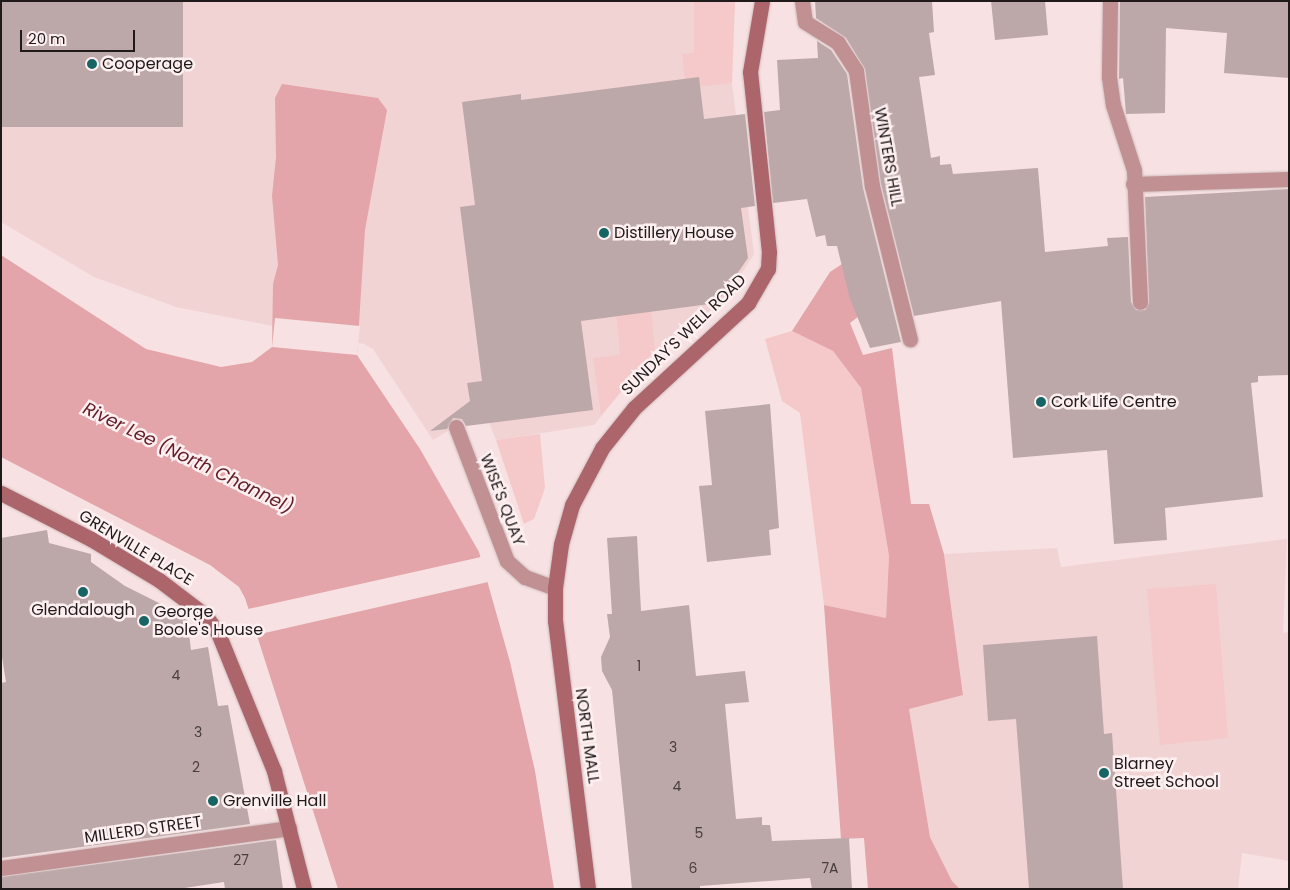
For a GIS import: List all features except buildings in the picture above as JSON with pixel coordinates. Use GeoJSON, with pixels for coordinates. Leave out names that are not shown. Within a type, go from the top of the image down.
{"type":"FeatureCollection","features":[{"type":"Feature","properties":{"kind":"main road","name":"SUNDAY'S WELL ROAD"},"geometry":{"type":"LineString","coordinates":[[555,588],[570,512],[602,448],[647,395],[748,302],[768,269],[769,252],[750,72],[762,1]]}},
{"type":"Feature","properties":{"kind":"main road","name":"GRENVILLE PLACE"},"geometry":{"type":"LineString","coordinates":[[1,493],[150,574],[205,615],[218,633],[274,772],[304,889]]}},
{"type":"Feature","properties":{"kind":"main road","name":"NORTH MALL"},"geometry":{"type":"LineString","coordinates":[[555,588],[554,621],[588,889]]}},
{"type":"Feature","properties":{"kind":"street","name":"WINTERS HILL"},"geometry":{"type":"LineString","coordinates":[[802,1],[805,22],[838,43],[856,71],[872,186],[910,340]]}},
{"type":"Feature","properties":{"kind":"street"},"geometry":{"type":"LineString","coordinates":[[1110,1],[1109,77],[1113,105],[1123,128],[1134,170],[1133,184],[1140,302]]}},
{"type":"Feature","properties":{"kind":"street"},"geometry":{"type":"LineString","coordinates":[[1133,184],[1289,179]]}},
{"type":"Feature","properties":{"kind":"street","name":"WISE'S QUAY"},"geometry":{"type":"LineString","coordinates":[[456,427],[507,561],[525,577],[555,588]]}},
{"type":"Feature","properties":{"kind":"street","name":"MILLERD STREET"},"geometry":{"type":"LineString","coordinates":[[1,868],[289,828]]}},
{"type":"Feature","properties":{"kind":"shaded area"},"geometry":{"type":"Polygon","coordinates":[[[1,1],[735,1],[730,69],[754,254],[724,301],[655,351],[594,425],[496,440],[486,414],[472,416],[433,440],[373,349],[364,344],[176,307],[94,277],[1,222],[1,1]]]}},
{"type":"Feature","properties":{"kind":"shaded area"},"geometry":{"type":"Polygon","coordinates":[[[694,1],[735,1],[732,83],[686,88],[682,54],[694,53],[694,1]]]}},
{"type":"Feature","properties":{"kind":"shaded area"},"geometry":{"type":"Polygon","coordinates":[[[282,84],[378,98],[387,110],[365,230],[357,355],[420,449],[479,552],[510,662],[535,771],[554,889],[338,889],[245,598],[239,587],[210,565],[1,457],[1,255],[146,349],[221,367],[252,362],[272,347],[273,284],[278,265],[272,196],[276,157],[275,98],[282,84]]]}},
{"type":"Feature","properties":{"kind":"shaded area"},"geometry":{"type":"Polygon","coordinates":[[[842,264],[859,316],[850,323],[863,355],[892,348],[911,504],[929,504],[944,554],[963,695],[909,709],[930,837],[952,881],[960,889],[868,889],[864,838],[841,839],[824,605],[886,618],[889,556],[861,388],[833,351],[792,331],[830,272],[842,264]]]}},
{"type":"Feature","properties":{"kind":"shaded area"},"geometry":{"type":"Polygon","coordinates":[[[651,309],[655,351],[601,415],[593,358],[620,355],[616,312],[651,309]]]}},
{"type":"Feature","properties":{"kind":"shaded area"},"geometry":{"type":"Polygon","coordinates":[[[792,331],[833,351],[861,388],[889,556],[886,618],[824,605],[800,413],[782,401],[765,339],[792,331]]]}},
{"type":"Feature","properties":{"kind":"shaded area"},"geometry":{"type":"Polygon","coordinates":[[[540,434],[545,488],[534,519],[524,524],[496,440],[540,434]]]}},
{"type":"Feature","properties":{"kind":"shaded area","name":"Blarney Street School"},"geometry":{"type":"Polygon","coordinates":[[[1287,539],[1283,633],[1289,632],[1289,861],[1242,853],[1238,889],[960,889],[952,881],[930,837],[909,709],[963,694],[944,554],[1057,548],[1061,567],[1287,539]]]}},
{"type":"Feature","properties":{"kind":"shaded area"},"geometry":{"type":"Polygon","coordinates":[[[1216,584],[1228,738],[1160,745],[1147,589],[1216,584]]]}},
{"type":"Feature","properties":{"kind":"pier"},"geometry":{"type":"Polygon","coordinates":[[[275,318],[360,326],[357,355],[272,347],[275,318]]]}},
{"type":"Feature","properties":{"kind":"pier"},"geometry":{"type":"Polygon","coordinates":[[[481,557],[488,582],[256,635],[248,609],[481,557]]]}},
{"type":"Feature","properties":{"kind":"place","name":"Cooperage"},"geometry":{"type":"Point","coordinates":[92,64]}},
{"type":"Feature","properties":{"kind":"place","name":"Distillery House"},"geometry":{"type":"Point","coordinates":[604,233]}},
{"type":"Feature","properties":{"kind":"place","name":"Cork Life Centre"},"geometry":{"type":"Point","coordinates":[1041,402]}},
{"type":"Feature","properties":{"kind":"place","name":"Glendalough"},"geometry":{"type":"Point","coordinates":[83,592]}},
{"type":"Feature","properties":{"kind":"place","name":"George Boole's House"},"geometry":{"type":"Point","coordinates":[144,621]}},
{"type":"Feature","properties":{"kind":"place","name":"Blarney Street School"},"geometry":{"type":"Point","coordinates":[1104,773]}},
{"type":"Feature","properties":{"kind":"place","name":"Grenville Hall"},"geometry":{"type":"Point","coordinates":[213,801]}},
{"type":"Feature","properties":{"kind":"water label","name":"River Lee (North Channel)"},"geometry":{"type":"Point","coordinates":[188,458]}}]}
